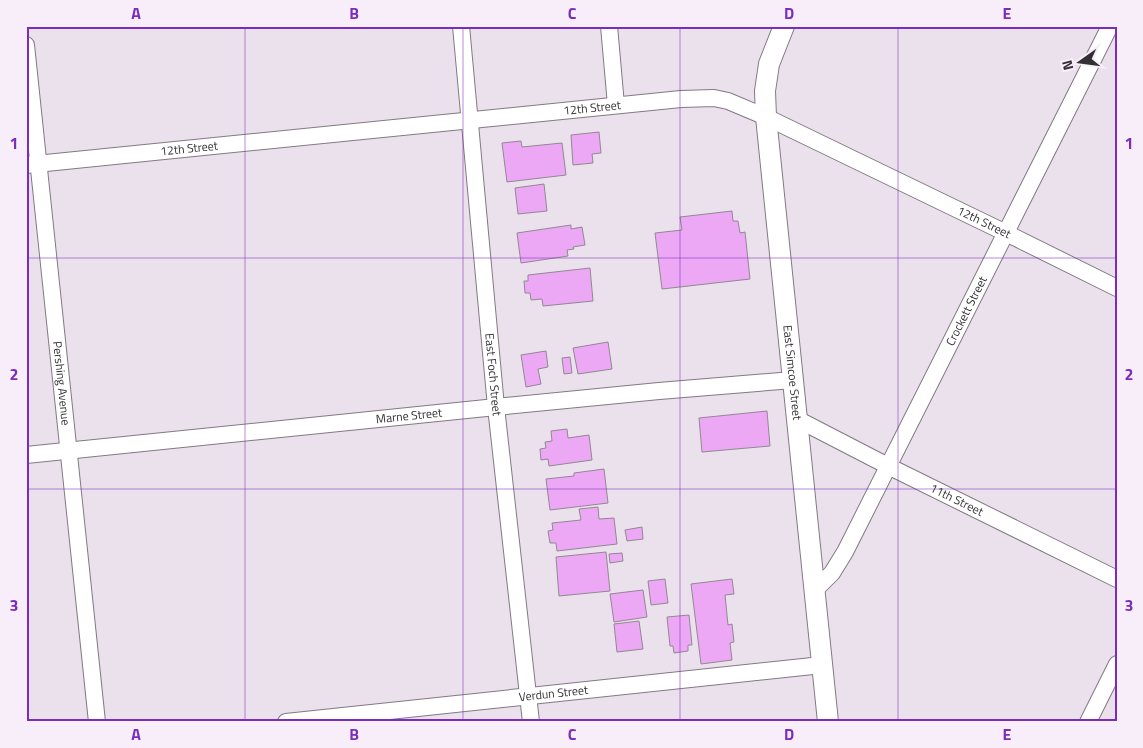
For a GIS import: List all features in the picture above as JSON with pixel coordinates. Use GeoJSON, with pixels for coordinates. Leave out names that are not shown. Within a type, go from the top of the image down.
{"type":"FeatureCollection","features":[{"type":"Feature","properties":{"kind":"street","name":"East Foch Street"},"geometry":{"type":"LineString","coordinates":[[461,26],[496,407],[531,722]]}},
{"type":"Feature","properties":{"kind":"street"},"geometry":{"type":"LineString","coordinates":[[609,26],[616,105]]}},
{"type":"Feature","properties":{"kind":"street","name":"East Simcoe Street"},"geometry":{"type":"LineString","coordinates":[[784,26],[769,64],[765,92],[766,117],[814,591],[822,665],[831,720]]}},
{"type":"Feature","properties":{"kind":"street","name":"Crockett Street"},"geometry":{"type":"LineString","coordinates":[[814,591],[832,573],[845,552],[1110,26]]}},
{"type":"Feature","properties":{"kind":"street","name":"Pershing Avenue"},"geometry":{"type":"LineString","coordinates":[[26,45],[33,165],[69,450],[97,722]]}},
{"type":"Feature","properties":{"kind":"street","name":"12th Street"},"geometry":{"type":"LineString","coordinates":[[33,165],[682,98],[714,98],[728,101],[766,117],[1117,288]]}},
{"type":"Feature","properties":{"kind":"street","name":"Marne Street"},"geometry":{"type":"LineString","coordinates":[[26,455],[668,390],[793,380]]}},
{"type":"Feature","properties":{"kind":"street","name":"11th Street"},"geometry":{"type":"LineString","coordinates":[[797,419],[1117,579]]}},
{"type":"Feature","properties":{"kind":"street"},"geometry":{"type":"LineString","coordinates":[[1088,722],[1117,664]]}},
{"type":"Feature","properties":{"kind":"street","name":"Verdun Street"},"geometry":{"type":"LineString","coordinates":[[286,722],[822,665]]}},
{"type":"Feature","properties":{"kind":"building"},"geometry":{"type":"Polygon","coordinates":[[[599,132],[601,153],[592,154],[593,163],[573,165],[571,135],[599,132]]]}},
{"type":"Feature","properties":{"kind":"building"},"geometry":{"type":"Polygon","coordinates":[[[521,141],[522,147],[562,143],[566,175],[507,182],[502,143],[521,141]]]}},
{"type":"Feature","properties":{"kind":"building"},"geometry":{"type":"Polygon","coordinates":[[[544,184],[547,211],[518,214],[515,188],[544,184]]]}},
{"type":"Feature","properties":{"kind":"building"},"geometry":{"type":"Polygon","coordinates":[[[732,211],[733,221],[738,221],[740,233],[745,232],[750,279],[662,289],[655,233],[682,230],[680,217],[732,211]]]}},
{"type":"Feature","properties":{"kind":"building"},"geometry":{"type":"Polygon","coordinates":[[[571,225],[571,229],[582,227],[585,245],[567,250],[568,256],[521,263],[517,233],[571,225]]]}},
{"type":"Feature","properties":{"kind":"building"},"geometry":{"type":"Polygon","coordinates":[[[590,268],[593,301],[543,306],[542,299],[531,300],[530,293],[525,293],[524,281],[528,281],[528,275],[590,268]]]}},
{"type":"Feature","properties":{"kind":"building"},"geometry":{"type":"Polygon","coordinates":[[[608,342],[612,369],[578,374],[573,348],[608,342]]]}},
{"type":"Feature","properties":{"kind":"building"},"geometry":{"type":"Polygon","coordinates":[[[546,351],[548,367],[538,369],[541,384],[526,387],[521,355],[546,351]]]}},
{"type":"Feature","properties":{"kind":"building"},"geometry":{"type":"Polygon","coordinates":[[[570,357],[572,373],[564,374],[562,358],[570,357]]]}},
{"type":"Feature","properties":{"kind":"building"},"geometry":{"type":"Polygon","coordinates":[[[767,411],[770,446],[702,452],[699,418],[767,411]]]}},
{"type":"Feature","properties":{"kind":"building"},"geometry":{"type":"Polygon","coordinates":[[[567,429],[568,438],[589,435],[592,460],[549,466],[548,459],[541,460],[540,449],[546,448],[545,442],[552,441],[551,431],[567,429]]]}},
{"type":"Feature","properties":{"kind":"building"},"geometry":{"type":"Polygon","coordinates":[[[604,469],[608,503],[550,510],[546,479],[574,476],[574,473],[604,469]]]}},
{"type":"Feature","properties":{"kind":"building"},"geometry":{"type":"Polygon","coordinates":[[[598,507],[599,519],[614,518],[617,544],[557,551],[556,543],[550,543],[548,531],[553,530],[552,523],[581,520],[579,509],[598,507]]]}},
{"type":"Feature","properties":{"kind":"building"},"geometry":{"type":"Polygon","coordinates":[[[642,527],[643,539],[627,541],[625,530],[642,527]]]}},
{"type":"Feature","properties":{"kind":"building"},"geometry":{"type":"Polygon","coordinates":[[[606,552],[610,591],[559,596],[556,557],[606,552]]]}},
{"type":"Feature","properties":{"kind":"building"},"geometry":{"type":"Polygon","coordinates":[[[622,553],[623,561],[610,563],[609,554],[622,553]]]}},
{"type":"Feature","properties":{"kind":"building"},"geometry":{"type":"Polygon","coordinates":[[[665,579],[668,603],[651,605],[648,581],[665,579]]]}},
{"type":"Feature","properties":{"kind":"building"},"geometry":{"type":"Polygon","coordinates":[[[732,579],[734,594],[725,595],[728,625],[732,624],[734,642],[730,643],[732,660],[701,664],[691,584],[732,579]]]}},
{"type":"Feature","properties":{"kind":"building"},"geometry":{"type":"Polygon","coordinates":[[[643,590],[647,617],[614,622],[610,594],[643,590]]]}},
{"type":"Feature","properties":{"kind":"building"},"geometry":{"type":"Polygon","coordinates":[[[689,615],[692,645],[688,645],[688,651],[674,653],[673,646],[670,646],[667,617],[689,615]]]}},
{"type":"Feature","properties":{"kind":"building"},"geometry":{"type":"Polygon","coordinates":[[[639,621],[643,649],[617,652],[614,624],[639,621]]]}}]}
